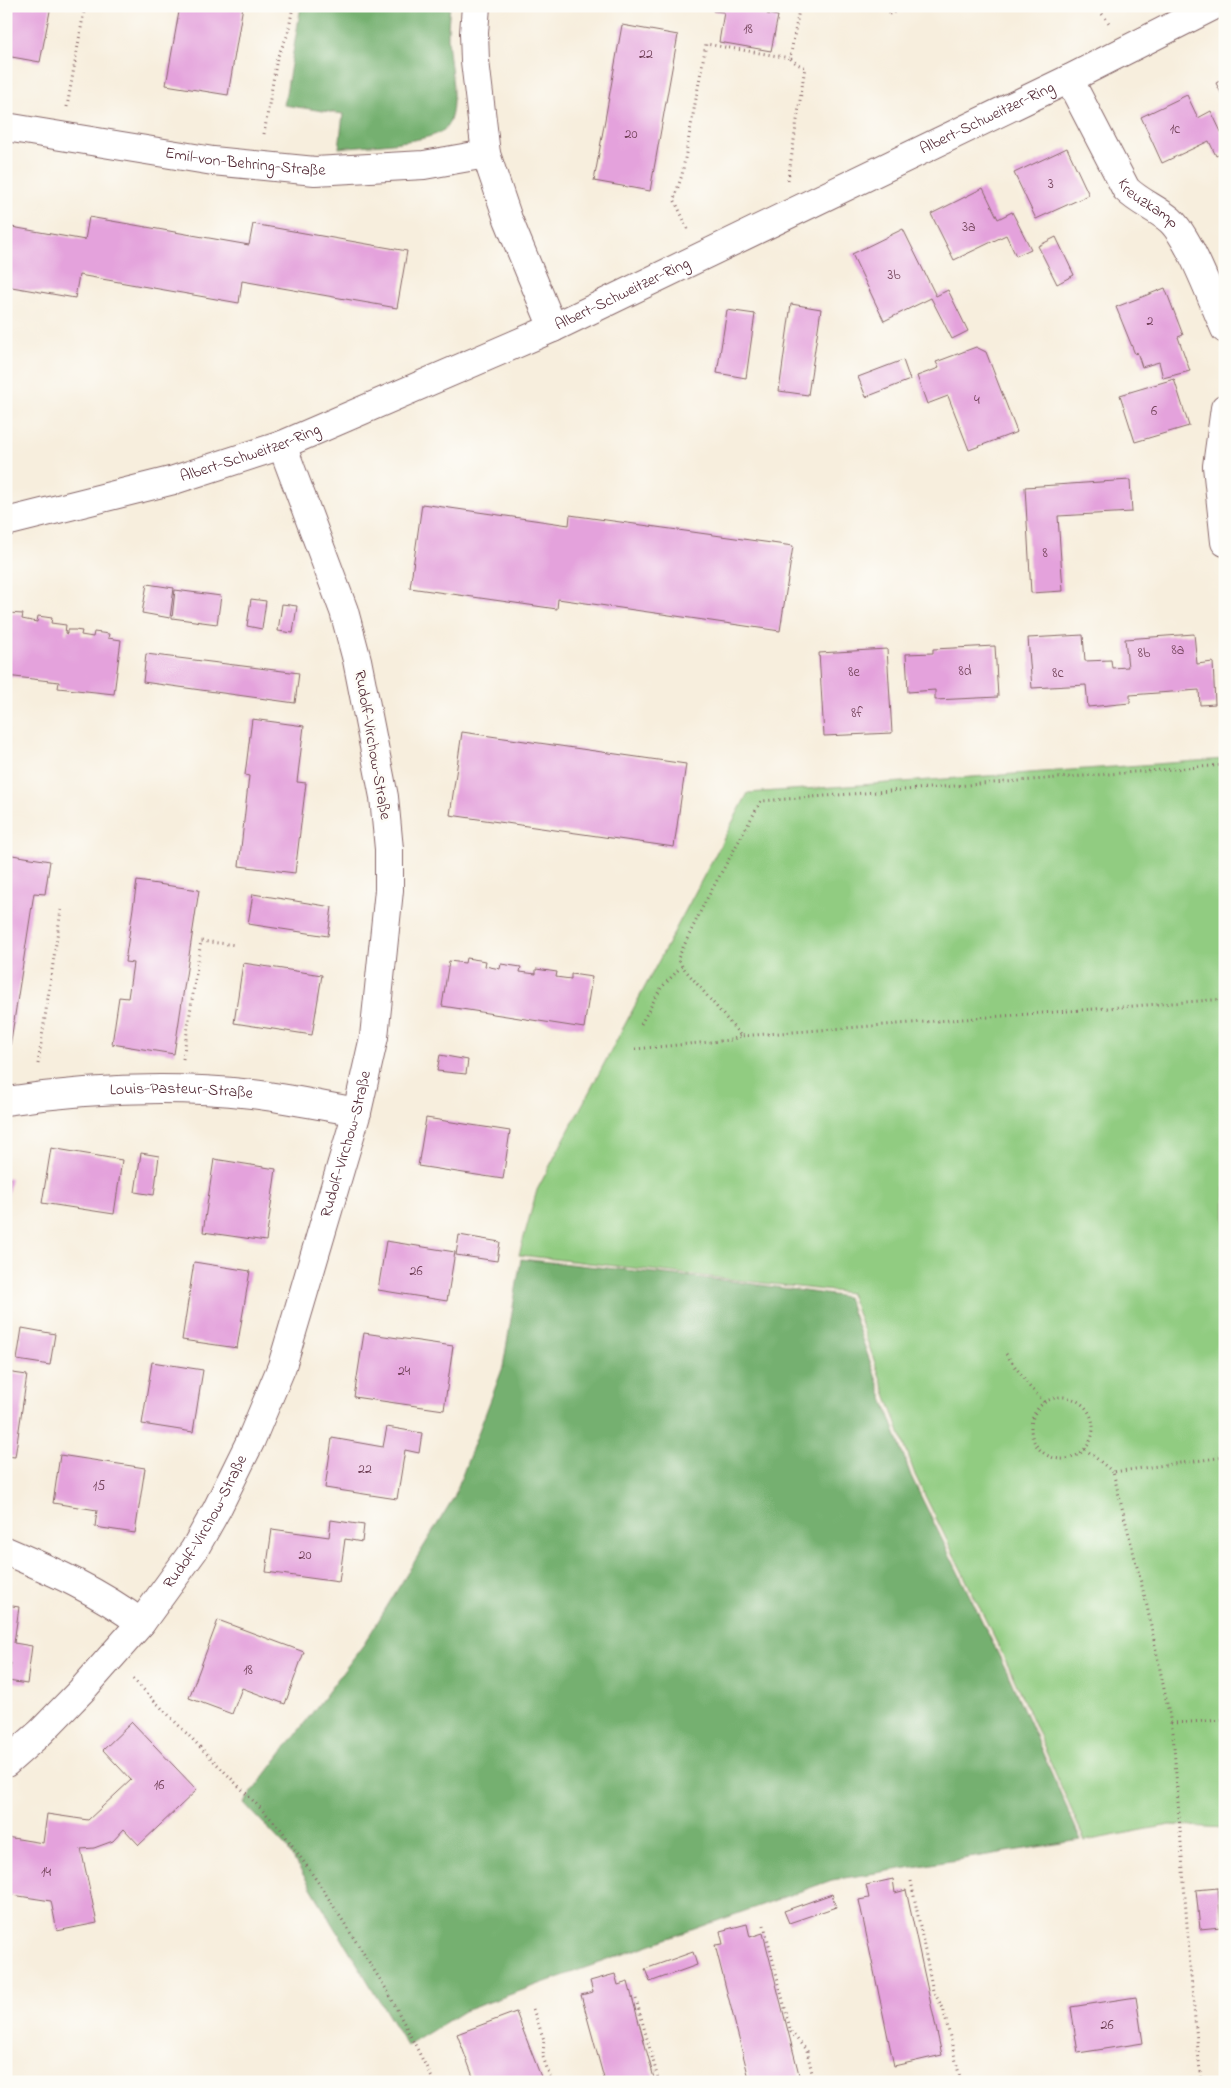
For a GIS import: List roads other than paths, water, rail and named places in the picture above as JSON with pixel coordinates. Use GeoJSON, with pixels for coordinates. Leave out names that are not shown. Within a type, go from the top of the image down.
{"type":"FeatureCollection","features":[{"type":"Feature","properties":{"kind":"street"},"geometry":{"type":"LineString","coordinates":[[476,6],[475,61],[486,154],[508,219],[553,328]]}},
{"type":"Feature","properties":{"kind":"street","name":"Albert-Schweitzer-Ring"},"geometry":{"type":"LineString","coordinates":[[6,522],[174,480],[282,446],[553,328],[782,216],[1069,80],[1213,6]]}},
{"type":"Feature","properties":{"kind":"street","name":"Kreuzkamp"},"geometry":{"type":"LineString","coordinates":[[1069,80],[1126,189],[1141,202],[1170,220],[1182,235],[1225,329]]}},
{"type":"Feature","properties":{"kind":"street","name":"Emil-von-Behring-Straße"},"geometry":{"type":"LineString","coordinates":[[6,127],[258,166],[315,171],[345,171],[424,165],[486,154]]}},
{"type":"Feature","properties":{"kind":"street"},"geometry":{"type":"LineString","coordinates":[[1225,408],[1217,466],[1225,542]]}},
{"type":"Feature","properties":{"kind":"street","name":"Rudolf-Virchow-Straße"},"geometry":{"type":"LineString","coordinates":[[6,1763],[48,1725],[141,1623],[194,1550],[218,1509],[252,1440],[282,1366],[357,1112],[374,1037],[389,890],[389,849],[384,797],[357,660],[344,612],[282,446]]}},
{"type":"Feature","properties":{"kind":"street","name":"Louis-Pasteur-Straße"},"geometry":{"type":"LineString","coordinates":[[6,1101],[110,1090],[179,1089],[253,1094],[357,1112]]}},
{"type":"Feature","properties":{"kind":"street"},"geometry":{"type":"LineString","coordinates":[[6,1551],[76,1582],[112,1602],[141,1623]]}}]}
